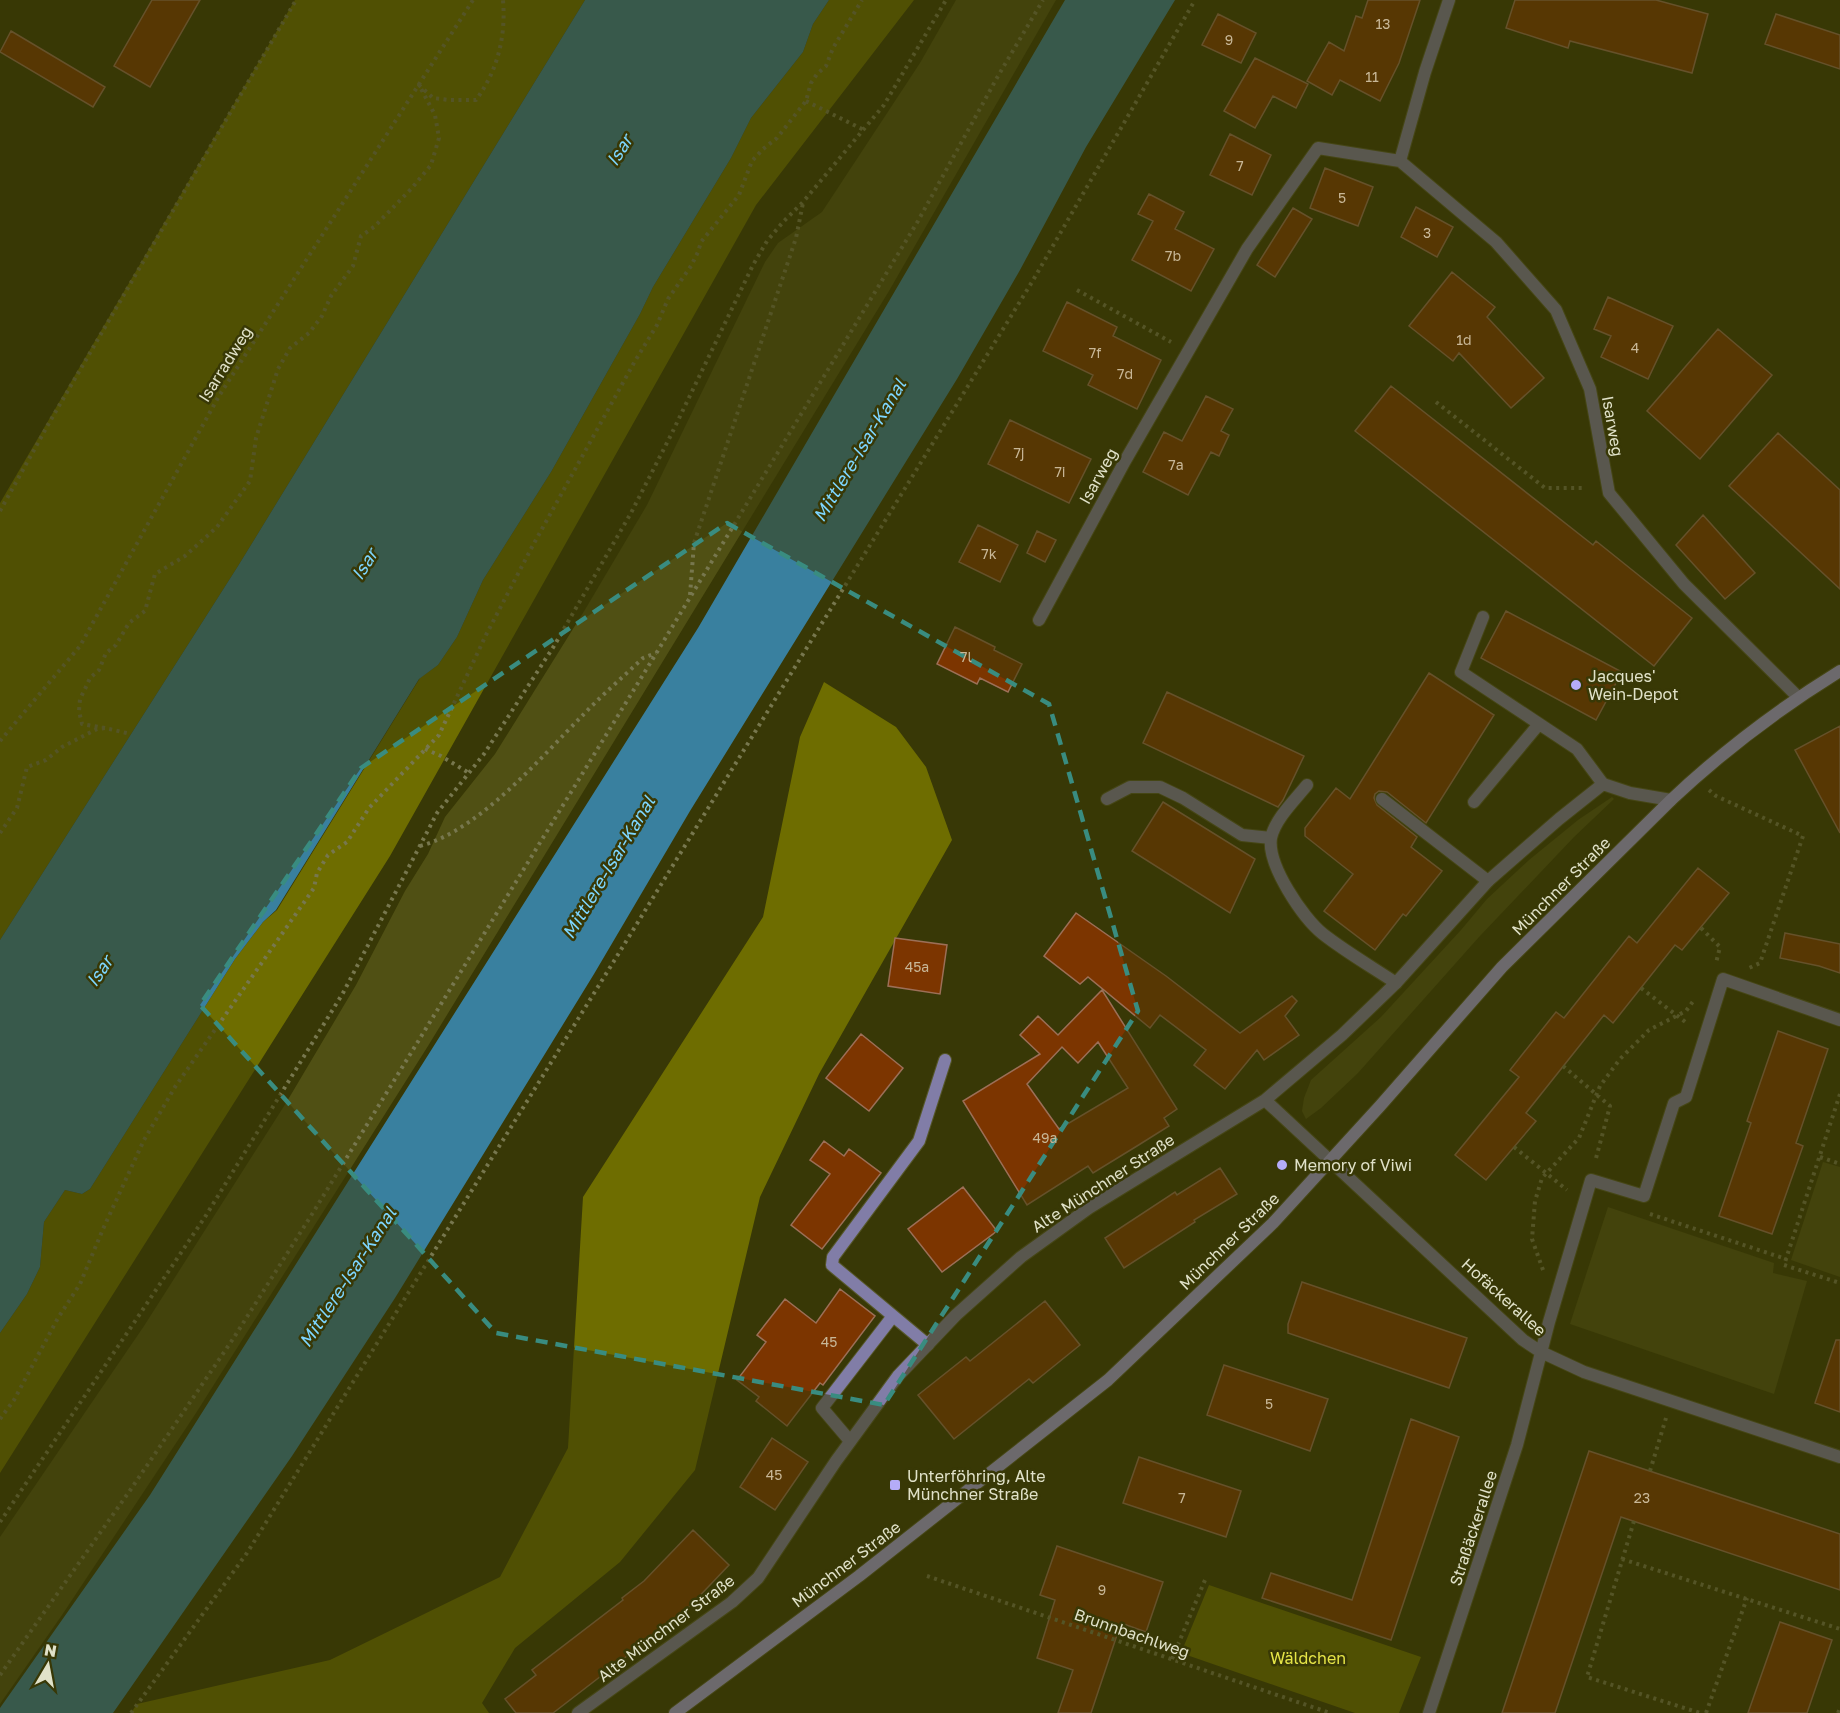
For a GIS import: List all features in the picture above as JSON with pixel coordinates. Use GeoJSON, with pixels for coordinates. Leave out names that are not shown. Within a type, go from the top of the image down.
{"type":"FeatureCollection","features":[{"type":"Feature","properties":{"kind":"main road","name":"Münchner Straße"},"geometry":{"type":"LineString","coordinates":[[675,1713],[858,1576],[1108,1380],[1273,1222],[1502,967],[1671,800],[1696,776],[1798,697],[1840,671]]}},
{"type":"Feature","properties":{"kind":"street"},"geometry":{"type":"LineString","coordinates":[[1400,161],[1425,72],[1449,0]]}},
{"type":"Feature","properties":{"kind":"street","name":"Isarweg"},"geometry":{"type":"LineString","coordinates":[[1039,620],[1125,461],[1247,249],[1318,148],[1400,161],[1496,242],[1556,310],[1590,389],[1609,493],[1684,584],[1798,697]]}},
{"type":"Feature","properties":{"kind":"street"},"geometry":{"type":"LineString","coordinates":[[1483,617],[1461,672],[1577,749],[1603,784],[1630,793],[1671,800]]}},
{"type":"Feature","properties":{"kind":"street"},"geometry":{"type":"LineString","coordinates":[[1474,802],[1539,724]]}},
{"type":"Feature","properties":{"kind":"street","name":"Alte Münchner Straße"},"geometry":{"type":"LineString","coordinates":[[578,1713],[732,1602],[758,1578],[850,1441],[898,1376],[956,1315],[1021,1257],[1089,1208],[1265,1100],[1342,1035],[1396,983],[1488,881],[1558,819],[1603,784]]}},
{"type":"Feature","properties":{"kind":"street"},"geometry":{"type":"LineString","coordinates":[[1307,785],[1276,824],[1271,838],[1271,850],[1280,875],[1292,895],[1322,933],[1396,983]]}},
{"type":"Feature","properties":{"kind":"street"},"geometry":{"type":"LineString","coordinates":[[1107,799],[1130,787],[1160,787],[1183,798],[1242,835],[1271,838]]}},
{"type":"Feature","properties":{"kind":"street"},"geometry":{"type":"LineString","coordinates":[[1382,799],[1488,881]]}},
{"type":"Feature","properties":{"kind":"street"},"geometry":{"type":"LineString","coordinates":[[1591,1180],[1644,1197],[1674,1103],[1686,1097],[1723,979],[1840,1020]]}},
{"type":"Feature","properties":{"kind":"street"},"geometry":{"type":"LineString","coordinates":[[928,1345],[832,1265],[833,1257],[919,1141],[945,1060]]}},
{"type":"Feature","properties":{"kind":"street","name":"Hofäckerallee"},"geometry":{"type":"LineString","coordinates":[[1265,1100],[1523,1340],[1541,1352],[1584,1372],[1840,1457]]}},
{"type":"Feature","properties":{"kind":"street","name":"Straßäckerallee"},"geometry":{"type":"LineString","coordinates":[[1429,1713],[1517,1444],[1591,1180]]}},
{"type":"Feature","properties":{"kind":"street"},"geometry":{"type":"LineString","coordinates":[[850,1441],[822,1408],[893,1316]]}},
{"type":"Feature","properties":{"kind":"path"},"geometry":{"type":"LineString","coordinates":[[0,511],[66,393],[296,0]]}},
{"type":"Feature","properties":{"kind":"path","name":"Isarradweg"},"geometry":{"type":"LineString","coordinates":[[0,741],[80,646],[219,396],[473,0]]}},
{"type":"Feature","properties":{"kind":"path"},"geometry":{"type":"LineString","coordinates":[[419,85],[433,98],[476,100],[485,87],[501,46],[505,23],[503,0]]}},
{"type":"Feature","properties":{"kind":"path"},"geometry":{"type":"LineString","coordinates":[[0,1419],[14,1400],[58,1318],[80,1284],[144,1140],[175,1087],[314,888],[317,873],[328,855],[347,842],[369,808],[439,735],[486,635],[532,547],[657,325],[668,299],[691,266],[701,242],[739,195],[752,161],[777,138],[806,100],[811,83],[826,66],[833,48],[862,0]]}},
{"type":"Feature","properties":{"kind":"path"},"geometry":{"type":"LineString","coordinates":[[0,1522],[205,1217],[343,993],[437,813],[470,773],[554,646],[631,513],[753,265],[772,235],[803,202],[884,105],[946,0]]}},
{"type":"Feature","properties":{"kind":"path"},"geometry":{"type":"LineString","coordinates":[[0,1675],[233,1339],[314,1211],[918,221],[1043,0]]}},
{"type":"Feature","properties":{"kind":"path"},"geometry":{"type":"LineString","coordinates":[[131,1713],[247,1553],[1026,292],[1195,0]]}},
{"type":"Feature","properties":{"kind":"path"},"geometry":{"type":"LineString","coordinates":[[131,734],[82,724],[79,717],[80,699],[90,678],[99,670],[106,653],[116,645],[129,624],[145,611],[155,574],[185,556],[217,527],[250,481],[256,438],[278,369],[290,348],[309,333],[322,316],[331,296],[353,266],[361,236],[412,188],[431,165],[439,138],[435,115],[419,85]]}},
{"type":"Feature","properties":{"kind":"path"},"geometry":{"type":"LineString","coordinates":[[806,100],[864,130]]}},
{"type":"Feature","properties":{"kind":"path"},"geometry":{"type":"LineString","coordinates":[[690,597],[694,543],[796,238],[803,202]]}},
{"type":"Feature","properties":{"kind":"path"},"geometry":{"type":"LineString","coordinates":[[1077,291],[1188,351]]}},
{"type":"Feature","properties":{"kind":"path"},"geometry":{"type":"LineString","coordinates":[[1436,402],[1545,488],[1586,488]]}},
{"type":"Feature","properties":{"kind":"path"},"geometry":{"type":"LineString","coordinates":[[420,846],[434,843],[471,821],[509,788],[643,658],[657,652]]}},
{"type":"Feature","properties":{"kind":"path"},"geometry":{"type":"LineString","coordinates":[[0,833],[17,808],[27,767],[46,760],[62,747],[88,733],[105,728]]}},
{"type":"Feature","properties":{"kind":"path"},"geometry":{"type":"LineString","coordinates":[[425,749],[470,773]]}},
{"type":"Feature","properties":{"kind":"path"},"geometry":{"type":"LineString","coordinates":[[1696,776],[1716,796],[1803,836],[1760,963],[1723,979],[1713,973],[1720,947],[1701,928]]}},
{"type":"Feature","properties":{"kind":"path"},"geometry":{"type":"LineString","coordinates":[[1641,988],[1705,1037]]}},
{"type":"Feature","properties":{"kind":"path"},"geometry":{"type":"LineString","coordinates":[[1557,1295],[1550,1286],[1532,1239],[1535,1201],[1542,1178],[1579,1138],[1596,1095],[1620,1059],[1649,1030],[1686,1011],[1698,996]]}},
{"type":"Feature","properties":{"kind":"path"},"geometry":{"type":"LineString","coordinates":[[1563,1066],[1610,1106],[1591,1180]]}},
{"type":"Feature","properties":{"kind":"path"},"geometry":{"type":"LineString","coordinates":[[1840,1094],[1784,1265],[1840,1283]]}},
{"type":"Feature","properties":{"kind":"path"},"geometry":{"type":"LineString","coordinates":[[1514,1148],[1584,1203]]}},
{"type":"Feature","properties":{"kind":"path"},"geometry":{"type":"LineString","coordinates":[[1820,1157],[1840,1164]]}},
{"type":"Feature","properties":{"kind":"path"},"geometry":{"type":"LineString","coordinates":[[1644,1197],[1640,1210],[1786,1259]]}},
{"type":"Feature","properties":{"kind":"path"},"geometry":{"type":"LineString","coordinates":[[1650,1471],[1672,1400]]}},
{"type":"Feature","properties":{"kind":"path"},"geometry":{"type":"LineString","coordinates":[[1634,1521],[1587,1677],[1700,1713]]}},
{"type":"Feature","properties":{"kind":"path"},"geometry":{"type":"LineString","coordinates":[[1622,1559],[1840,1629]]}},
{"type":"Feature","properties":{"kind":"path","name":"Brunnbachlweg"},"geometry":{"type":"LineString","coordinates":[[927,1576],[1330,1713]]}},
{"type":"Feature","properties":{"kind":"path"},"geometry":{"type":"LineString","coordinates":[[1172,1659],[1205,1580]]}},
{"type":"Feature","properties":{"kind":"path"},"geometry":{"type":"LineString","coordinates":[[1706,1713],[1747,1599]]}},
{"type":"Feature","properties":{"kind":"path"},"geometry":{"type":"LineString","coordinates":[[1838,1713],[1840,1708]]}},
{"type":"Feature","properties":{"kind":"highlighted area"},"geometry":{"type":"Polygon","coordinates":[[[727,523],[1049,704],[1138,1011],[884,1405],[496,1333],[200,1005],[361,768],[727,523]]]}},
{"type":"Feature","properties":{"kind":"shaded area"},"geometry":{"type":"Polygon","coordinates":[[[956,0],[1056,0],[889,291],[428,1046],[196,1413],[0,1704],[0,1537],[144,1326],[286,1103],[356,985],[405,891],[428,854],[445,817],[495,754],[586,608],[647,505],[765,262],[778,243],[822,212],[920,63],[956,0]]]}},
{"type":"Feature","properties":{"kind":"shaded area"},"geometry":{"type":"Polygon","coordinates":[[[1612,797],[1614,799],[1574,837],[1479,937],[1358,1073],[1306,1119],[1302,1111],[1311,1080],[1381,1017],[1487,899],[1529,860],[1578,820],[1612,797]]]}},
{"type":"Feature","properties":{"kind":"shaded area"},"geometry":{"type":"Polygon","coordinates":[[[1823,1162],[1840,1167],[1840,1277],[1791,1260],[1823,1162]]]}},
{"type":"Feature","properties":{"kind":"shaded area"},"geometry":{"type":"Polygon","coordinates":[[[1608,1207],[1774,1263],[1773,1273],[1807,1281],[1774,1394],[1570,1324],[1608,1207]]]}},
{"type":"Feature","properties":{"kind":"green space"},"geometry":{"type":"Polygon","coordinates":[[[295,0],[585,0],[238,566],[0,940],[0,503],[295,0]]]}},
{"type":"Feature","properties":{"kind":"green space"},"geometry":{"type":"Polygon","coordinates":[[[829,0],[914,0],[756,205],[390,856],[0,1473],[0,1333],[27,1294],[40,1267],[44,1222],[65,1190],[82,1194],[90,1189],[235,959],[263,922],[277,910],[420,678],[438,665],[457,637],[483,580],[551,472],[653,287],[731,158],[751,118],[803,52],[813,24],[829,0]]]}},
{"type":"Feature","properties":{"kind":"green space"},"geometry":{"type":"Polygon","coordinates":[[[824,682],[896,727],[926,767],[952,840],[819,1074],[760,1197],[695,1470],[620,1562],[515,1648],[482,1703],[489,1713],[131,1713],[137,1704],[330,1660],[500,1577],[568,1448],[583,1197],[763,917],[800,737],[824,682]]]}},
{"type":"Feature","properties":{"kind":"green space","name":"Wäldchen"},"geometry":{"type":"Polygon","coordinates":[[[1209,1585],[1421,1657],[1399,1713],[1355,1713],[1181,1653],[1209,1585]]]}},
{"type":"Feature","properties":{"kind":"water","name":"Isar"},"geometry":{"type":"Polygon","coordinates":[[[585,0],[829,0],[813,24],[803,52],[751,118],[731,158],[653,287],[551,472],[483,580],[457,637],[438,665],[419,679],[276,910],[263,922],[235,959],[90,1189],[82,1194],[65,1190],[44,1222],[40,1267],[27,1294],[0,1333],[0,940],[238,566],[585,0]]]}},
{"type":"Feature","properties":{"kind":"water","name":"Mittlere-Isar-Kanal"},"geometry":{"type":"Polygon","coordinates":[[[1065,0],[1175,0],[1086,147],[1020,270],[957,379],[690,811],[594,974],[395,1298],[292,1456],[113,1713],[0,1713],[0,1708],[150,1495],[698,628],[1065,0]]]}},
{"type":"Feature","properties":{"kind":"building"},"geometry":{"type":"Polygon","coordinates":[[[152,0],[200,0],[150,87],[114,66],[152,0]]]}},
{"type":"Feature","properties":{"kind":"building"},"geometry":{"type":"Polygon","coordinates":[[[1368,0],[1420,0],[1399,63],[1380,101],[1340,80],[1332,95],[1307,81],[1329,42],[1344,51],[1356,16],[1362,18],[1368,0]]]}},
{"type":"Feature","properties":{"kind":"building"},"geometry":{"type":"Polygon","coordinates":[[[1515,0],[1656,0],[1708,14],[1692,73],[1570,41],[1568,48],[1506,28],[1515,0]]]}},
{"type":"Feature","properties":{"kind":"building"},"geometry":{"type":"Polygon","coordinates":[[[1218,14],[1256,33],[1241,63],[1202,45],[1218,14]]]}},
{"type":"Feature","properties":{"kind":"building"},"geometry":{"type":"Polygon","coordinates":[[[1776,14],[1840,35],[1840,69],[1765,44],[1776,14]]]}},
{"type":"Feature","properties":{"kind":"building"},"geometry":{"type":"Polygon","coordinates":[[[11,31],[105,87],[93,107],[0,52],[11,31]]]}},
{"type":"Feature","properties":{"kind":"building"},"geometry":{"type":"Polygon","coordinates":[[[1255,58],[1308,84],[1296,108],[1273,96],[1255,128],[1224,111],[1255,58]]]}},
{"type":"Feature","properties":{"kind":"building"},"geometry":{"type":"Polygon","coordinates":[[[1230,134],[1271,155],[1252,195],[1210,175],[1230,134]]]}},
{"type":"Feature","properties":{"kind":"building"},"geometry":{"type":"Polygon","coordinates":[[[1325,168],[1373,187],[1358,226],[1310,208],[1325,168]]]}},
{"type":"Feature","properties":{"kind":"building"},"geometry":{"type":"Polygon","coordinates":[[[1149,194],[1184,212],[1175,229],[1214,249],[1191,291],[1132,260],[1153,221],[1138,214],[1149,194]]]}},
{"type":"Feature","properties":{"kind":"building"},"geometry":{"type":"Polygon","coordinates":[[[1416,207],[1453,227],[1437,257],[1401,237],[1416,207]]]}},
{"type":"Feature","properties":{"kind":"building"},"geometry":{"type":"Polygon","coordinates":[[[1293,208],[1312,219],[1275,277],[1257,265],[1293,208]]]}},
{"type":"Feature","properties":{"kind":"building"},"geometry":{"type":"Polygon","coordinates":[[[1452,272],[1495,307],[1487,317],[1544,378],[1511,408],[1459,353],[1453,361],[1409,326],[1452,272]]]}},
{"type":"Feature","properties":{"kind":"building"},"geometry":{"type":"Polygon","coordinates":[[[1608,297],[1673,326],[1648,379],[1601,357],[1611,336],[1594,329],[1608,297]]]}},
{"type":"Feature","properties":{"kind":"building"},"geometry":{"type":"Polygon","coordinates":[[[1067,302],[1117,327],[1113,336],[1161,360],[1137,409],[1088,385],[1093,375],[1043,351],[1067,302]]]}},
{"type":"Feature","properties":{"kind":"building"},"geometry":{"type":"Polygon","coordinates":[[[1718,329],[1772,375],[1700,459],[1647,411],[1718,329]]]}},
{"type":"Feature","properties":{"kind":"building"},"geometry":{"type":"Polygon","coordinates":[[[1391,386],[1593,545],[1596,541],[1692,618],[1654,666],[1355,431],[1391,386]]]}},
{"type":"Feature","properties":{"kind":"building"},"geometry":{"type":"Polygon","coordinates":[[[1206,396],[1233,409],[1221,431],[1229,435],[1219,456],[1211,452],[1188,495],[1143,472],[1164,432],[1182,441],[1206,396]]]}},
{"type":"Feature","properties":{"kind":"building"},"geometry":{"type":"Polygon","coordinates":[[[1010,420],[1091,459],[1069,503],[988,464],[1010,420]]]}},
{"type":"Feature","properties":{"kind":"building"},"geometry":{"type":"Polygon","coordinates":[[[1778,433],[1840,490],[1840,589],[1729,486],[1778,433]]]}},
{"type":"Feature","properties":{"kind":"building"},"geometry":{"type":"Polygon","coordinates":[[[1703,515],[1755,573],[1725,599],[1676,545],[1703,515]]]}},
{"type":"Feature","properties":{"kind":"building"},"geometry":{"type":"Polygon","coordinates":[[[978,525],[1018,545],[1000,582],[959,562],[978,525]]]}},
{"type":"Feature","properties":{"kind":"building"},"geometry":{"type":"Polygon","coordinates":[[[1037,531],[1056,540],[1045,562],[1027,553],[1037,531]]]}},
{"type":"Feature","properties":{"kind":"building"},"geometry":{"type":"Polygon","coordinates":[[[1506,611],[1622,672],[1596,720],[1481,658],[1506,611]]]}},
{"type":"Feature","properties":{"kind":"building"},"geometry":{"type":"Polygon","coordinates":[[[955,627],[995,647],[994,650],[1022,664],[1008,692],[980,678],[977,684],[937,664],[955,627]]]}},
{"type":"Feature","properties":{"kind":"building"},"geometry":{"type":"Polygon","coordinates":[[[1429,673],[1494,715],[1426,823],[1387,792],[1379,791],[1375,794],[1377,805],[1417,837],[1411,847],[1442,871],[1406,916],[1403,914],[1375,950],[1324,911],[1353,874],[1305,836],[1305,828],[1336,788],[1350,799],[1429,673]]]}},
{"type":"Feature","properties":{"kind":"building"},"geometry":{"type":"Polygon","coordinates":[[[1167,692],[1304,756],[1278,807],[1143,743],[1167,692]]]}},
{"type":"Feature","properties":{"kind":"building"},"geometry":{"type":"Polygon","coordinates":[[[1840,726],[1840,833],[1795,750],[1840,726]]]}},
{"type":"Feature","properties":{"kind":"building"},"geometry":{"type":"Polygon","coordinates":[[[1163,802],[1255,859],[1230,913],[1132,851],[1163,802]]]}},
{"type":"Feature","properties":{"kind":"building"},"geometry":{"type":"Polygon","coordinates":[[[1698,868],[1729,893],[1682,950],[1675,945],[1613,1023],[1604,1015],[1526,1113],[1536,1121],[1486,1180],[1455,1155],[1519,1077],[1510,1070],[1556,1012],[1564,1018],[1629,936],[1637,943],[1698,868]]]}},
{"type":"Feature","properties":{"kind":"building"},"geometry":{"type":"Polygon","coordinates":[[[1076,913],[1166,976],[1240,1033],[1292,996],[1297,1001],[1285,1016],[1299,1035],[1264,1060],[1257,1050],[1225,1089],[1194,1065],[1206,1050],[1160,1015],[1150,1028],[1088,977],[1080,984],[1044,956],[1076,913]]]}},
{"type":"Feature","properties":{"kind":"building"},"geometry":{"type":"Polygon","coordinates":[[[1785,933],[1840,944],[1840,973],[1780,958],[1785,933]]]}},
{"type":"Feature","properties":{"kind":"building"},"geometry":{"type":"Polygon","coordinates":[[[895,938],[947,945],[940,994],[888,986],[895,938]]]}},
{"type":"Feature","properties":{"kind":"building"},"geometry":{"type":"Polygon","coordinates":[[[1102,990],[1177,1109],[1164,1118],[1169,1126],[1093,1173],[1088,1166],[1027,1205],[963,1101],[1040,1054],[1020,1035],[1038,1016],[1058,1035],[1102,990]],[[1098,1042],[1078,1063],[1062,1047],[1027,1084],[1059,1129],[1128,1088],[1098,1042]]]}},
{"type":"Feature","properties":{"kind":"building"},"geometry":{"type":"Polygon","coordinates":[[[1778,1031],[1828,1049],[1796,1143],[1803,1146],[1772,1234],[1719,1216],[1751,1123],[1747,1121],[1778,1031]]]}},
{"type":"Feature","properties":{"kind":"building"},"geometry":{"type":"Polygon","coordinates":[[[861,1034],[903,1068],[869,1111],[826,1078],[861,1034]]]}},
{"type":"Feature","properties":{"kind":"building"},"geometry":{"type":"Polygon","coordinates":[[[824,1141],[844,1156],[849,1149],[881,1173],[822,1249],[791,1225],[830,1174],[810,1160],[824,1141]]]}},
{"type":"Feature","properties":{"kind":"building"},"geometry":{"type":"Polygon","coordinates":[[[1220,1168],[1237,1194],[1194,1220],[1195,1222],[1124,1268],[1105,1238],[1175,1192],[1177,1195],[1220,1168]]]}},
{"type":"Feature","properties":{"kind":"building"},"geometry":{"type":"Polygon","coordinates":[[[963,1187],[997,1231],[942,1272],[908,1229],[963,1187]]]}},
{"type":"Feature","properties":{"kind":"building"},"geometry":{"type":"Polygon","coordinates":[[[1302,1282],[1467,1338],[1449,1388],[1288,1333],[1288,1324],[1302,1282]]]}},
{"type":"Feature","properties":{"kind":"building"},"geometry":{"type":"Polygon","coordinates":[[[840,1289],[875,1316],[823,1385],[820,1383],[787,1426],[756,1401],[759,1397],[737,1380],[766,1342],[757,1335],[785,1299],[816,1323],[840,1289]]]}},
{"type":"Feature","properties":{"kind":"building"},"geometry":{"type":"Polygon","coordinates":[[[1045,1301],[1080,1345],[1033,1383],[1029,1379],[954,1439],[918,1395],[966,1357],[970,1361],[1045,1301]]]}},
{"type":"Feature","properties":{"kind":"building"},"geometry":{"type":"Polygon","coordinates":[[[1836,1340],[1840,1340],[1840,1412],[1815,1403],[1836,1340]]]}},
{"type":"Feature","properties":{"kind":"building"},"geometry":{"type":"Polygon","coordinates":[[[1224,1365],[1328,1399],[1310,1451],[1207,1415],[1224,1365]]]}},
{"type":"Feature","properties":{"kind":"building"},"geometry":{"type":"Polygon","coordinates":[[[1411,1419],[1459,1437],[1391,1640],[1262,1598],[1271,1573],[1352,1600],[1411,1419]]]}},
{"type":"Feature","properties":{"kind":"building"},"geometry":{"type":"Polygon","coordinates":[[[772,1438],[808,1462],[775,1510],[740,1487],[772,1438]]]}},
{"type":"Feature","properties":{"kind":"building"},"geometry":{"type":"Polygon","coordinates":[[[1589,1451],[1840,1534],[1840,1590],[1621,1517],[1555,1713],[1502,1713],[1589,1451]]]}},
{"type":"Feature","properties":{"kind":"building"},"geometry":{"type":"Polygon","coordinates":[[[1139,1457],[1241,1491],[1226,1537],[1123,1503],[1139,1457]]]}},
{"type":"Feature","properties":{"kind":"building"},"geometry":{"type":"Polygon","coordinates":[[[693,1530],[729,1565],[684,1612],[553,1713],[516,1713],[505,1699],[536,1675],[532,1670],[623,1600],[622,1598],[644,1581],[693,1530]]]}},
{"type":"Feature","properties":{"kind":"building"},"geometry":{"type":"Polygon","coordinates":[[[1057,1546],[1163,1582],[1146,1632],[1121,1623],[1091,1713],[1058,1713],[1073,1670],[1037,1658],[1055,1600],[1040,1595],[1057,1546]]]}},
{"type":"Feature","properties":{"kind":"building"},"geometry":{"type":"Polygon","coordinates":[[[1780,1622],[1832,1640],[1807,1713],[1748,1713],[1780,1622]]]}},
{"type":"Feature","properties":{"kind":"place","name":"Jacques' Wein-Depot"},"geometry":{"type":"Point","coordinates":[1576,685]}},
{"type":"Feature","properties":{"kind":"place","name":"Memory of Viwi"},"geometry":{"type":"Point","coordinates":[1282,1165]}},
{"type":"Feature","properties":{"kind":"place","name":"Unterföhring, Alte Münchner Straße"},"geometry":{"type":"Point","coordinates":[895,1485]}}]}
